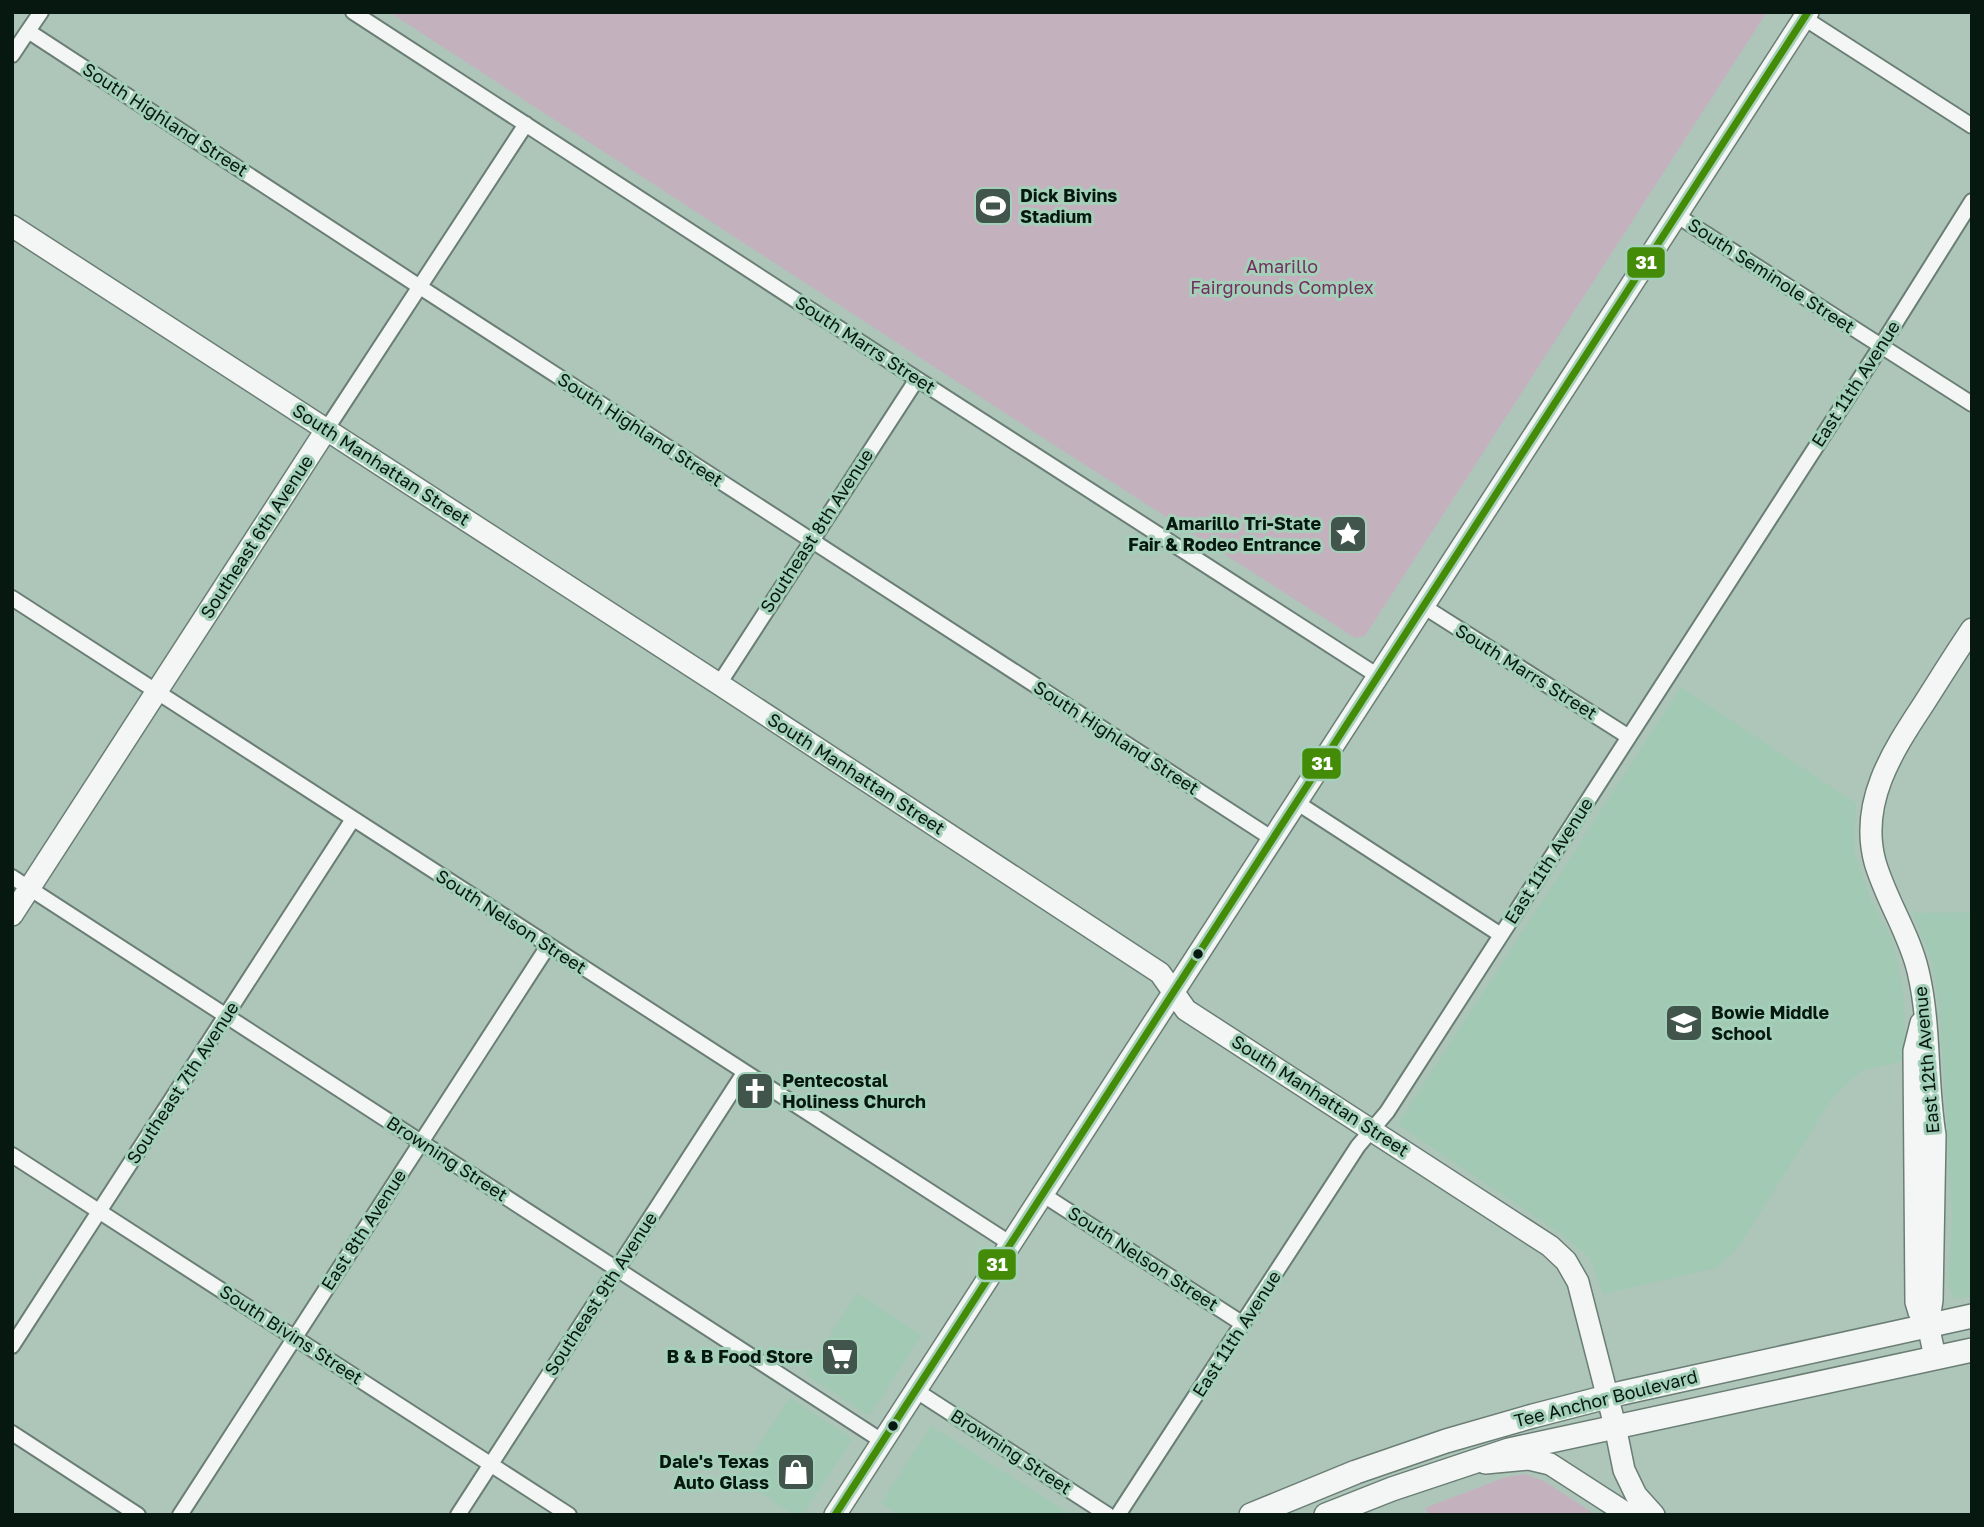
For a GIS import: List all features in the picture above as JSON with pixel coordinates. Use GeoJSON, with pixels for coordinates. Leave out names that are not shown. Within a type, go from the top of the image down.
{"type":"FeatureCollection","features":[{"type":"Feature","properties":{"kind":"main road","name":"Tee Anchor Boulevard"},"geometry":{"type":"LineString","coordinates":[[1251,1515],[1356,1472],[1447,1441],[1607,1397],[1972,1316]]}},
{"type":"Feature","properties":{"kind":"main road","name":"Tee Anchor Boulevard"},"geometry":{"type":"LineString","coordinates":[[1325,1515],[1392,1489],[1509,1450],[1972,1350]]}},
{"type":"Feature","properties":{"kind":"street"},"geometry":{"type":"LineString","coordinates":[[12,55],[41,12]]}},
{"type":"Feature","properties":{"kind":"street","name":"South Marrs Street"},"geometry":{"type":"LineString","coordinates":[[352,12],[1378,676]]}},
{"type":"Feature","properties":{"kind":"street"},"geometry":{"type":"LineString","coordinates":[[835,1515],[1806,15],[1972,126]]}},
{"type":"Feature","properties":{"kind":"street","name":"South Highland Street"},"geometry":{"type":"LineString","coordinates":[[28,31],[1273,839]]}},
{"type":"Feature","properties":{"kind":"street","name":"Southeast 6th Avenue"},"geometry":{"type":"LineString","coordinates":[[12,915],[21,883],[157,693],[526,124]]}},
{"type":"Feature","properties":{"kind":"street","name":"East 11th Avenue"},"geometry":{"type":"LineString","coordinates":[[1118,1515],[1358,1146],[1387,1112],[1972,201]]}},
{"type":"Feature","properties":{"kind":"street","name":"South Seminole Street"},"geometry":{"type":"LineString","coordinates":[[1676,215],[1972,404]]}},
{"type":"Feature","properties":{"kind":"street","name":"South Manhattan Street"},"geometry":{"type":"LineString","coordinates":[[12,226],[1160,973],[1186,1010],[1550,1246],[1566,1261],[1578,1283],[1624,1470],[1636,1495],[1654,1515]]}},
{"type":"Feature","properties":{"kind":"street","name":"Southeast 8th Avenue"},"geometry":{"type":"LineString","coordinates":[[719,684],[917,379]]}},
{"type":"Feature","properties":{"kind":"street","name":"South Nelson Street"},"geometry":{"type":"LineString","coordinates":[[12,598],[1010,1244]]}},
{"type":"Feature","properties":{"kind":"street","name":"South Marrs Street"},"geometry":{"type":"LineString","coordinates":[[1423,607],[1629,737]]}},
{"type":"Feature","properties":{"kind":"street","name":"East 12th Avenue"},"geometry":{"type":"LineString","coordinates":[[1928,1325],[1916,1302],[1914,1258],[1914,1051],[1925,1003],[1907,937],[1875,861],[1871,832],[1872,811],[1877,787],[1893,752],[1972,629]]}},
{"type":"Feature","properties":{"kind":"street"},"geometry":{"type":"LineString","coordinates":[[1296,802],[1501,935]]}},
{"type":"Feature","properties":{"kind":"street","name":"Southeast 7th Avenue"},"geometry":{"type":"LineString","coordinates":[[12,1346],[353,819]]}},
{"type":"Feature","properties":{"kind":"street","name":"Browning Street"},"geometry":{"type":"LineString","coordinates":[[21,883],[882,1441]]}},
{"type":"Feature","properties":{"kind":"street","name":"East 8th Avenue"},"geometry":{"type":"LineString","coordinates":[[180,1515],[548,946]]}},
{"type":"Feature","properties":{"kind":"street","name":"Southeast 9th Avenue"},"geometry":{"type":"LineString","coordinates":[[458,1515],[744,1073]]}},
{"type":"Feature","properties":{"kind":"street","name":"South Bivins Street"},"geometry":{"type":"LineString","coordinates":[[12,1155],[569,1515]]}},
{"type":"Feature","properties":{"kind":"street","name":"South Nelson Street"},"geometry":{"type":"LineString","coordinates":[[1042,1194],[1243,1324]]}},
{"type":"Feature","properties":{"kind":"street"},"geometry":{"type":"LineString","coordinates":[[1928,1325],[1935,1357]]}},
{"type":"Feature","properties":{"kind":"street","name":"Browning Street"},"geometry":{"type":"LineString","coordinates":[[915,1390],[1108,1515]]}},
{"type":"Feature","properties":{"kind":"street"},"geometry":{"type":"LineString","coordinates":[[12,1433],[138,1515]]}},
{"type":"Feature","properties":{"kind":"street"},"geometry":{"type":"LineString","coordinates":[[1473,1463],[1529,1459],[1550,1464],[1629,1515]]}},
{"type":"Feature","properties":{"kind":"shaded area","name":"Bowie Middle School"},"geometry":{"type":"Polygon","coordinates":[[[1681,687],[1856,803],[1854,851],[1871,900],[1892,940],[1903,987],[1907,1060],[1861,1071],[1833,1097],[1738,1248],[1716,1268],[1603,1294],[1590,1258],[1561,1234],[1398,1124],[1681,687]]]}},
{"type":"Feature","properties":{"kind":"shaded area"},"geometry":{"type":"Polygon","coordinates":[[[1972,912],[1972,1296],[1955,1299],[1949,1287],[1952,1211],[1940,1016],[1932,962],[1913,913],[1972,912]]]}},
{"type":"Feature","properties":{"kind":"shaded area"},"geometry":{"type":"Polygon","coordinates":[[[857,1293],[921,1335],[872,1413],[866,1414],[805,1374],[857,1293]]]}},
{"type":"Feature","properties":{"kind":"shaded area"},"geometry":{"type":"Polygon","coordinates":[[[790,1398],[849,1436],[851,1441],[803,1515],[794,1515],[737,1478],[790,1398]]]}},
{"type":"Feature","properties":{"kind":"shaded area"},"geometry":{"type":"Polygon","coordinates":[[[931,1426],[1072,1515],[900,1515],[881,1503],[931,1426]]]}},
{"type":"Feature","properties":{"kind":"green space","name":"Amarillo Fairgrounds Complex"},"geometry":{"type":"Polygon","coordinates":[[[389,12],[1767,12],[1365,636],[1355,638],[389,12]]]}},
{"type":"Feature","properties":{"kind":"green space"},"geometry":{"type":"Polygon","coordinates":[[[1524,1474],[1544,1481],[1596,1515],[1428,1515],[1425,1508],[1503,1478],[1524,1474]]]}},
{"type":"Feature","properties":{"kind":"transit line","name":"31"},"geometry":{"type":"LineString","coordinates":[[835,1515],[1808,12]]}},
{"type":"Feature","properties":{"kind":"place","name":"Dick Bivins Stadium"},"geometry":{"type":"Point","coordinates":[993,206]}},
{"type":"Feature","properties":{"kind":"place","name":"Amarillo Tri-State Fair & Rodeo Entrance"},"geometry":{"type":"Point","coordinates":[1348,534]}},
{"type":"Feature","properties":{"kind":"place","name":"Bowie Middle School"},"geometry":{"type":"Point","coordinates":[1684,1023]}},
{"type":"Feature","properties":{"kind":"place","name":"Pentecostal Holiness Church"},"geometry":{"type":"Point","coordinates":[755,1091]}},
{"type":"Feature","properties":{"kind":"place","name":"B & B Food Store"},"geometry":{"type":"Point","coordinates":[840,1357]}},
{"type":"Feature","properties":{"kind":"place","name":"Dale's Texas Auto Glass"},"geometry":{"type":"Point","coordinates":[796,1472]}}]}
